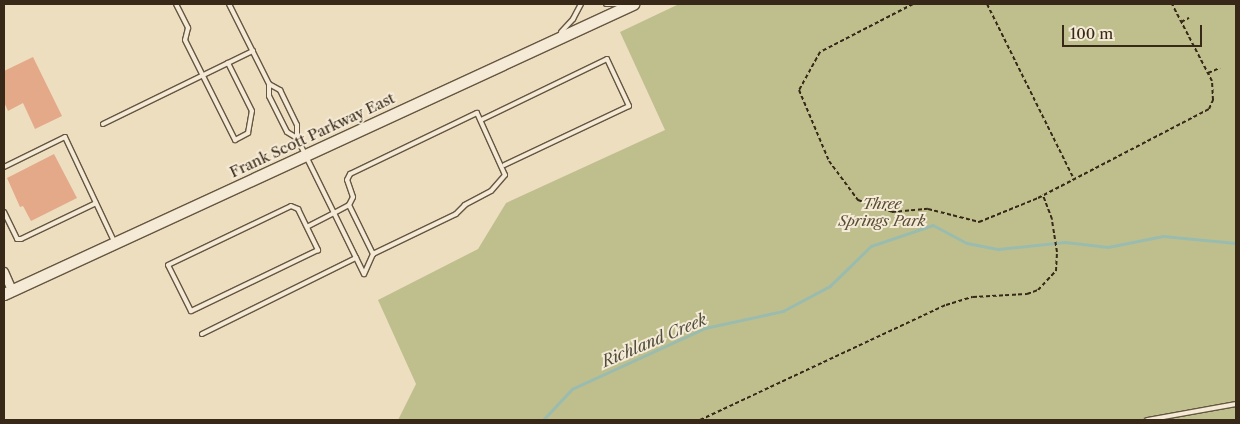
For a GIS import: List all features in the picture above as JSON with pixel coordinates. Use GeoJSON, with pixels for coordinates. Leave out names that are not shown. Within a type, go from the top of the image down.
{"type":"FeatureCollection","features":[{"type":"Feature","properties":{"kind":"main road","name":"Frank Scott Parkway East"},"geometry":{"type":"LineString","coordinates":[[8,292],[632,4]]}},
{"type":"Feature","properties":{"kind":"street"},"geometry":{"type":"LineString","coordinates":[[4,272],[8,292]]}},
{"type":"Feature","properties":{"kind":"lane"},"geometry":{"type":"LineString","coordinates":[[176,4],[188,28],[185,40],[235,140],[248,133],[252,111],[228,63]]}},
{"type":"Feature","properties":{"kind":"lane"},"geometry":{"type":"LineString","coordinates":[[229,4],[270,84],[280,90],[298,125],[298,138],[305,155],[334,213],[364,274],[374,254],[456,214],[465,205],[491,191],[505,175],[504,165],[477,113],[350,174],[347,180],[353,197],[349,205],[334,213],[308,226]]}},
{"type":"Feature","properties":{"kind":"lane"},"geometry":{"type":"LineString","coordinates":[[553,41],[573,19],[581,4]]}},
{"type":"Feature","properties":{"kind":"lane"},"geometry":{"type":"LineString","coordinates":[[606,4],[632,4]]}},
{"type":"Feature","properties":{"kind":"lane"},"geometry":{"type":"LineString","coordinates":[[102,124],[253,51]]}},
{"type":"Feature","properties":{"kind":"lane"},"geometry":{"type":"LineString","coordinates":[[481,120],[607,59],[629,106],[504,165]]}},
{"type":"Feature","properties":{"kind":"lane"},"geometry":{"type":"LineString","coordinates":[[270,84],[269,96],[287,132],[298,138]]}},
{"type":"Feature","properties":{"kind":"lane"},"geometry":{"type":"LineString","coordinates":[[4,167],[64,137],[115,243]]}},
{"type":"Feature","properties":{"kind":"lane"},"geometry":{"type":"LineString","coordinates":[[4,212],[17,239],[21,239],[96,203]]}},
{"type":"Feature","properties":{"kind":"lane"},"geometry":{"type":"LineString","coordinates":[[349,205],[374,254]]}},
{"type":"Feature","properties":{"kind":"lane"},"geometry":{"type":"LineString","coordinates":[[291,206],[298,209],[308,226],[318,250],[191,311],[168,265],[291,206]]}},
{"type":"Feature","properties":{"kind":"lane"},"geometry":{"type":"LineString","coordinates":[[202,334],[356,258]]}},
{"type":"Feature","properties":{"kind":"lane"},"geometry":{"type":"LineString","coordinates":[[1147,420],[1236,404]]}},
{"type":"Feature","properties":{"kind":"path"},"geometry":{"type":"LineString","coordinates":[[913,4],[820,52],[799,90],[838,174],[858,200],[892,212],[928,210],[979,222],[1043,195],[1209,109],[1213,100],[1212,81],[1172,4]]}},
{"type":"Feature","properties":{"kind":"path"},"geometry":{"type":"LineString","coordinates":[[987,4],[1074,179]]}},
{"type":"Feature","properties":{"kind":"path"},"geometry":{"type":"LineString","coordinates":[[1182,22],[1189,18]]}},
{"type":"Feature","properties":{"kind":"path"},"geometry":{"type":"LineString","coordinates":[[1208,73],[1220,68]]}},
{"type":"Feature","properties":{"kind":"path"},"geometry":{"type":"LineString","coordinates":[[700,420],[946,304],[973,297],[1027,294],[1038,290],[1056,271],[1057,252],[1052,219],[1043,195]]}},
{"type":"Feature","properties":{"kind":"green space","name":"Three Springs Park"},"geometry":{"type":"Polygon","coordinates":[[[679,4],[1236,4],[1236,420],[398,420],[416,384],[378,300],[478,249],[506,203],[665,130],[620,32],[679,4]]]}},
{"type":"Feature","properties":{"kind":"building"},"geometry":{"type":"Polygon","coordinates":[[[33,57],[62,116],[35,129],[23,103],[8,111],[4,102],[4,71],[33,57]]]}},
{"type":"Feature","properties":{"kind":"building"},"geometry":{"type":"Polygon","coordinates":[[[54,154],[77,198],[31,221],[23,206],[20,207],[7,178],[54,154]]]}},
{"type":"Feature","properties":{"kind":"waterway","name":"Richland Creek"},"geometry":{"type":"LineString","coordinates":[[543,420],[572,389],[705,328],[783,311],[830,286],[871,246],[933,225],[967,243],[998,249],[1065,242],[1108,247],[1163,236],[1236,243]]}}]}
